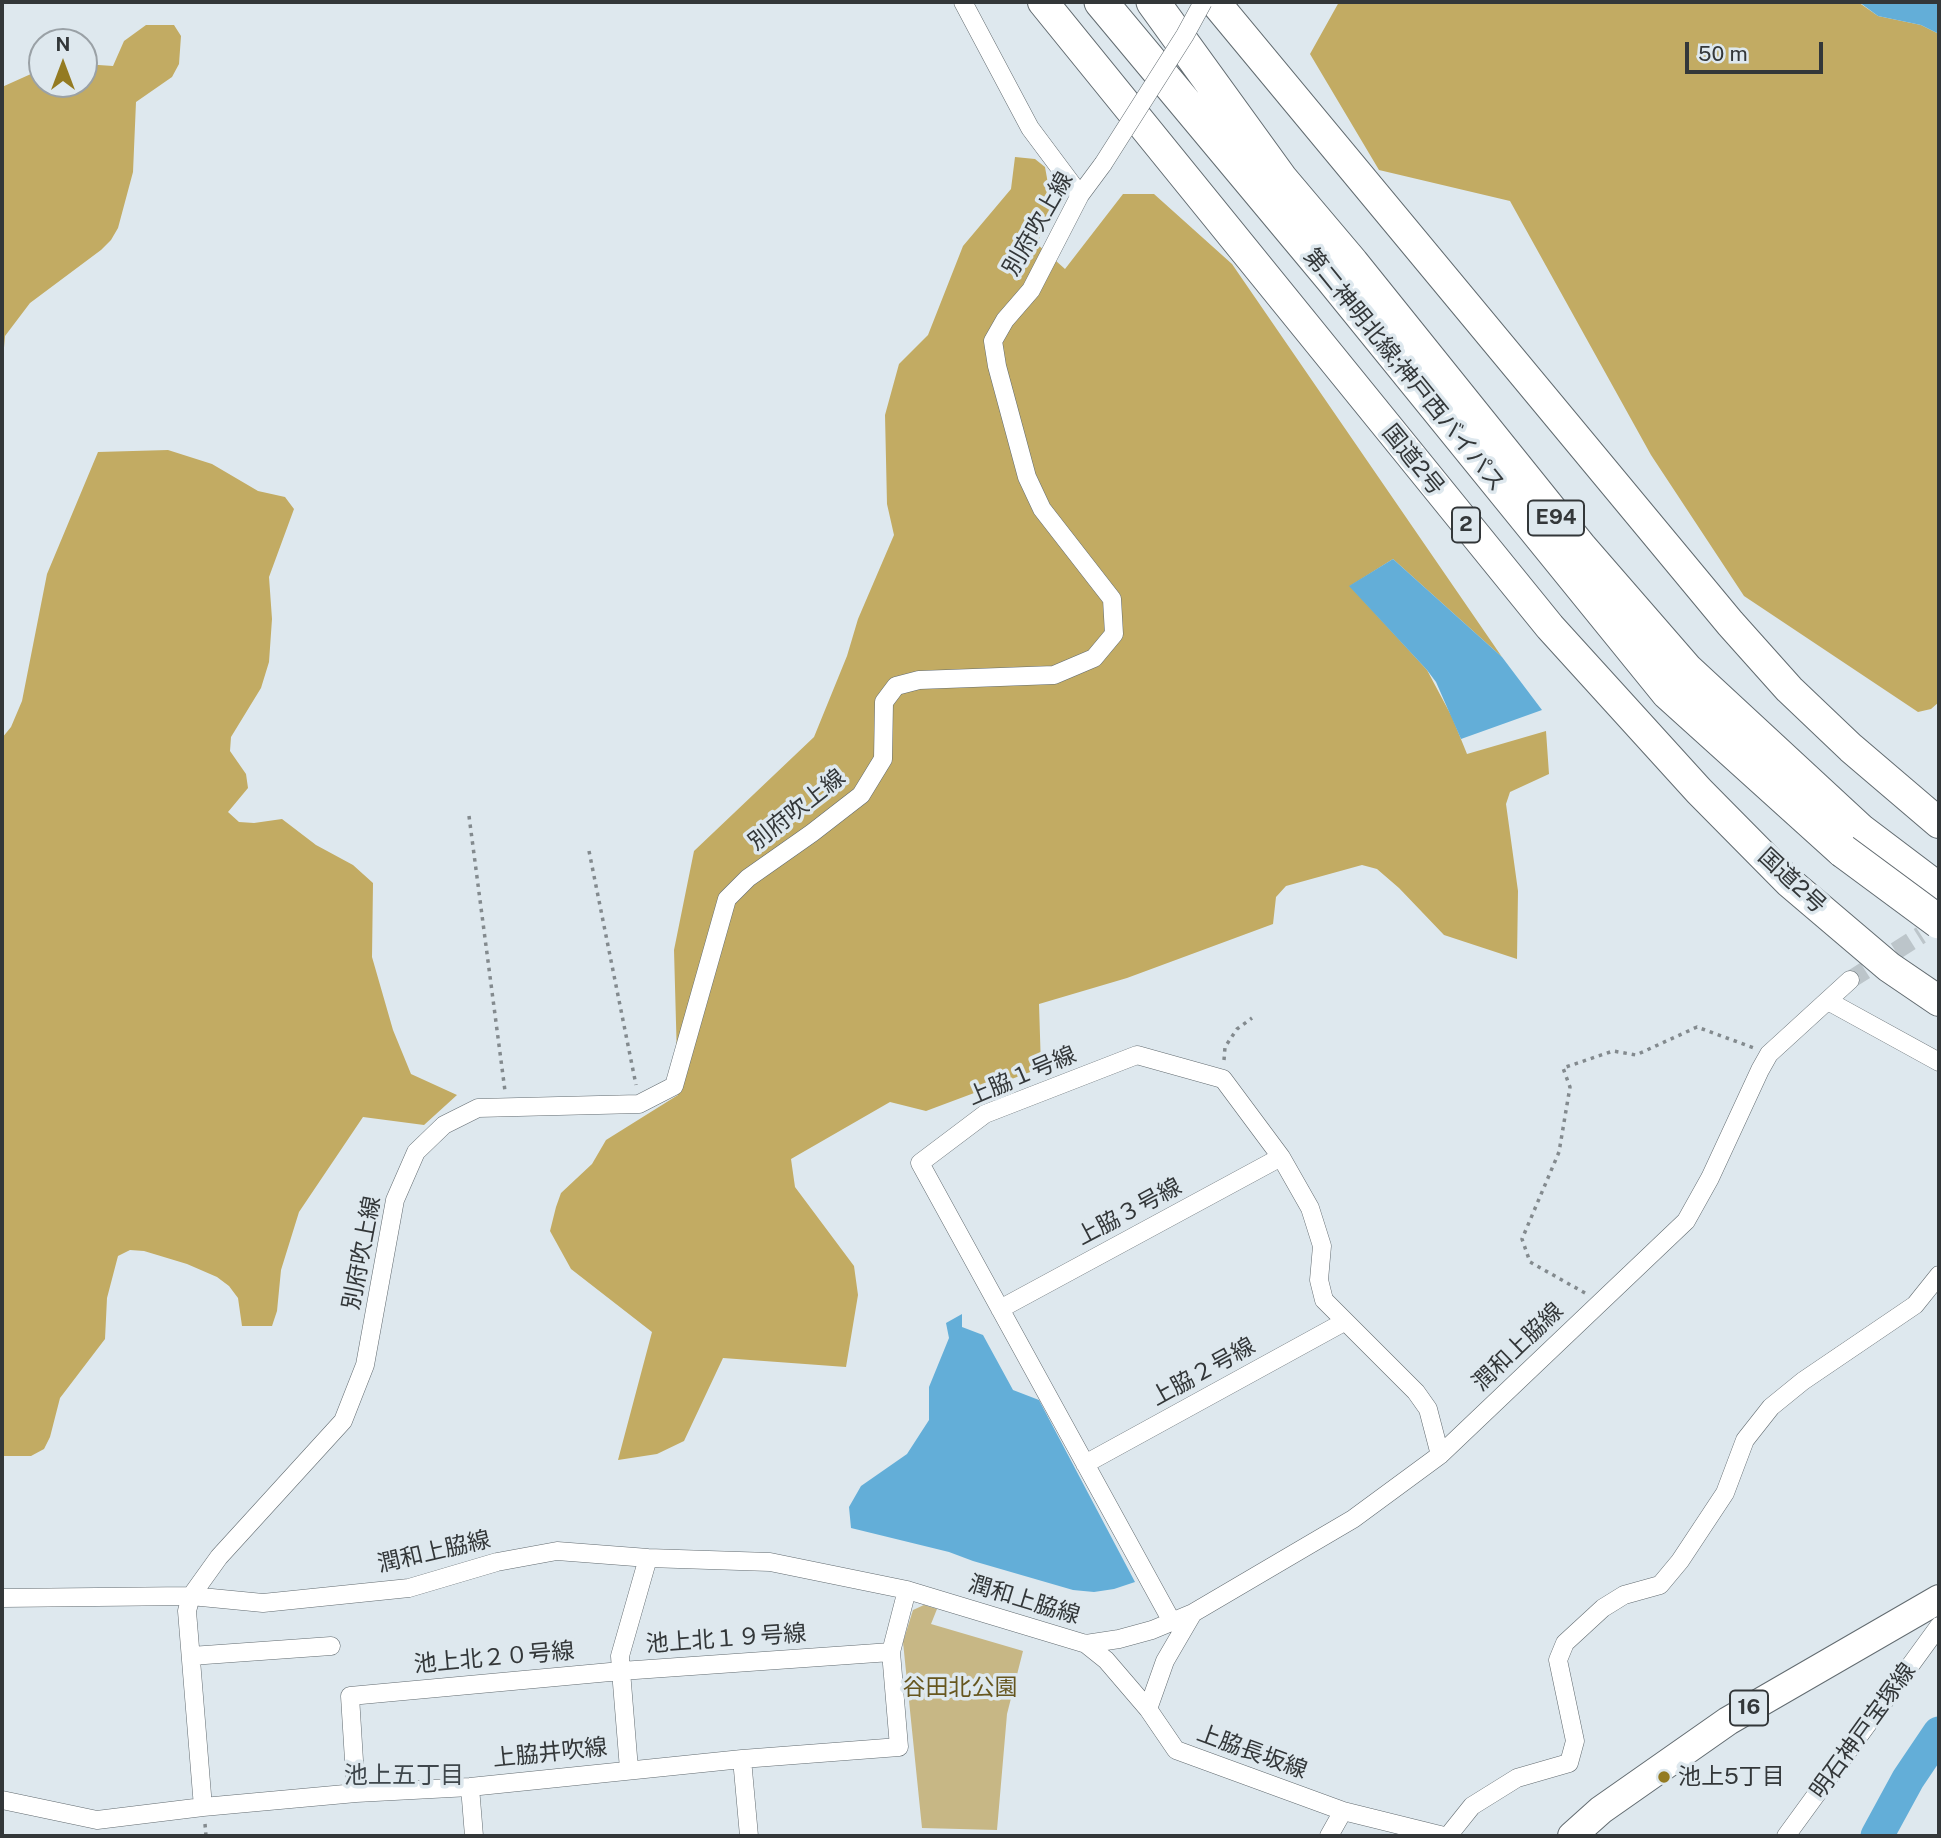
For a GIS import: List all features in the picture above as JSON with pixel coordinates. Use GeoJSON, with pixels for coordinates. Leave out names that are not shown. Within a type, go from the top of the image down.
{"type":"FeatureCollection","features":[{"type":"Feature","properties":{"kind":"highway","name":"国道2号"},"geometry":{"type":"LineString","coordinates":[[1043,2],[1550,626],[1699,791],[1789,882],[1889,967],[1939,1001]]}},
{"type":"Feature","properties":{"kind":"highway","name":"第二神明北線;神戸西バイパス"},"geometry":{"type":"LineString","coordinates":[[1101,2],[1332,279],[1668,693],[1852,841],[1939,890]]}},
{"type":"Feature","properties":{"kind":"highway","name":"第二神明北線;神戸西バイパス"},"geometry":{"type":"LineString","coordinates":[[1153,2],[1282,178],[1580,547],[1686,670],[1852,841],[1930,928]]}},
{"type":"Feature","properties":{"kind":"highway"},"geometry":{"type":"LineString","coordinates":[[1215,2],[1730,623],[1789,689],[1842,740],[1939,822]]}},
{"type":"Feature","properties":{"kind":"main road","name":"明石神戸宝塚線"},"geometry":{"type":"LineString","coordinates":[[1572,1836],[1601,1810],[1728,1721],[1939,1608]]}},
{"type":"Feature","properties":{"kind":"street"},"geometry":{"type":"LineString","coordinates":[[963,2],[1030,128],[1080,195]]}},
{"type":"Feature","properties":{"kind":"street","name":"別府吹上線"},"geometry":{"type":"LineString","coordinates":[[191,1596],[219,1557],[342,1421],[365,1365],[394,1200],[416,1152],[444,1125],[478,1108],[507,1105],[639,1104],[674,1086],[727,899],[748,878],[861,795],[883,759],[884,702],[896,686],[919,680],[1054,675],[1094,657],[1114,635],[1112,599],[1042,509],[1027,477],[997,366],[993,341],[1005,320],[1031,290],[1080,195],[1103,164],[1203,2]]}},
{"type":"Feature","properties":{"kind":"street"},"geometry":{"type":"LineString","coordinates":[[1930,928],[1939,910]]}},
{"type":"Feature","properties":{"kind":"street","name":"潤和上脇線"},"geometry":{"type":"LineString","coordinates":[[2,1598],[191,1596],[263,1603],[409,1588],[497,1562],[557,1551],[648,1558],[770,1562],[906,1590],[1086,1644],[1152,1630],[1193,1613],[1353,1518],[1440,1455],[1686,1221],[1710,1178],[1769,1054],[1850,980]]}},
{"type":"Feature","properties":{"kind":"street"},"geometry":{"type":"LineString","coordinates":[[1828,1001],[1939,1062]]}},
{"type":"Feature","properties":{"kind":"street","name":"上脇１号線"},"geometry":{"type":"LineString","coordinates":[[1171,1620],[920,1163],[985,1114],[1137,1055],[1223,1079]]}},
{"type":"Feature","properties":{"kind":"street"},"geometry":{"type":"LineString","coordinates":[[1223,1079],[1282,1157],[1310,1208],[1322,1246],[1320,1280],[1324,1300],[1416,1392],[1428,1409],[1440,1455]]}},
{"type":"Feature","properties":{"kind":"street","name":"上脇３号線"},"geometry":{"type":"LineString","coordinates":[[1000,1309],[1282,1157]]}},
{"type":"Feature","properties":{"kind":"street"},"geometry":{"type":"LineString","coordinates":[[1446,1836],[1472,1806],[1517,1778],[1569,1763],[1575,1741],[1558,1660],[1565,1643],[1603,1608],[1624,1595],[1660,1585],[1680,1561],[1725,1493],[1745,1440],[1771,1407],[1803,1381],[1915,1305],[1939,1275]]}},
{"type":"Feature","properties":{"kind":"street","name":"上脇２号線"},"geometry":{"type":"LineString","coordinates":[[1085,1464],[1344,1322]]}},
{"type":"Feature","properties":{"kind":"street"},"geometry":{"type":"LineString","coordinates":[[621,1671],[620,1656],[648,1558]]}},
{"type":"Feature","properties":{"kind":"street"},"geometry":{"type":"LineString","coordinates":[[891,1652],[906,1590]]}},
{"type":"Feature","properties":{"kind":"street"},"geometry":{"type":"LineString","coordinates":[[191,1596],[187,1611],[203,1807]]}},
{"type":"Feature","properties":{"kind":"street","name":"明石神戸宝塚線"},"geometry":{"type":"LineString","coordinates":[[1786,1836],[1939,1608]]}},
{"type":"Feature","properties":{"kind":"street"},"geometry":{"type":"LineString","coordinates":[[1148,1709],[1165,1661],[1193,1613]]}},
{"type":"Feature","properties":{"kind":"street","name":"上脇長坂線"},"geometry":{"type":"LineString","coordinates":[[1086,1644],[1106,1660],[1148,1709],[1176,1750],[1343,1811],[1446,1836]]}},
{"type":"Feature","properties":{"kind":"street"},"geometry":{"type":"LineString","coordinates":[[191,1656],[331,1646]]}},
{"type":"Feature","properties":{"kind":"street","name":"池上北１９号線"},"geometry":{"type":"LineString","coordinates":[[629,1769],[621,1671],[891,1652]]}},
{"type":"Feature","properties":{"kind":"street","name":"上脇井吹線"},"geometry":{"type":"LineString","coordinates":[[2,1800],[97,1820],[356,1793],[470,1787],[629,1769],[899,1747],[891,1652]]}},
{"type":"Feature","properties":{"kind":"street","name":"池上北２０号線"},"geometry":{"type":"LineString","coordinates":[[356,1793],[350,1696],[621,1671]]}},
{"type":"Feature","properties":{"kind":"street"},"geometry":{"type":"LineString","coordinates":[[742,1759],[750,1836]]}},
{"type":"Feature","properties":{"kind":"street"},"geometry":{"type":"LineString","coordinates":[[470,1787],[474,1836]]}},
{"type":"Feature","properties":{"kind":"street"},"geometry":{"type":"LineString","coordinates":[[1329,1836],[1343,1811]]}},
{"type":"Feature","properties":{"kind":"path"},"geometry":{"type":"LineString","coordinates":[[469,816],[507,1105]]}},
{"type":"Feature","properties":{"kind":"path"},"geometry":{"type":"LineString","coordinates":[[589,851],[629,1041],[639,1104]]}},
{"type":"Feature","properties":{"kind":"path"},"geometry":{"type":"LineString","coordinates":[[1223,1079],[1225,1047],[1237,1029],[1252,1018]]}},
{"type":"Feature","properties":{"kind":"path"},"geometry":{"type":"LineString","coordinates":[[1601,1302],[1530,1262],[1522,1239],[1559,1152],[1570,1087],[1563,1068],[1613,1051],[1636,1055],[1698,1027],[1769,1054]]}},
{"type":"Feature","properties":{"kind":"green space","name":"谷田北公園"},"geometry":{"type":"Polygon","coordinates":[[[924,1605],[937,1609],[931,1624],[1023,1651],[1007,1714],[997,1830],[922,1828],[903,1642],[913,1610],[924,1605]]]}},
{"type":"Feature","properties":{"kind":"shaded area"},"geometry":{"type":"Polygon","coordinates":[[[1339,2],[1858,2],[1878,16],[1921,25],[1939,34],[1939,702],[1931,709],[1918,712],[1744,596],[1651,455],[1510,201],[1379,170],[1310,54],[1339,2]]]}},
{"type":"Feature","properties":{"kind":"shaded area"},"geometry":{"type":"Polygon","coordinates":[[[146,25],[174,25],[181,36],[179,64],[172,77],[136,102],[133,172],[118,228],[101,250],[30,303],[5,336],[2,371],[2,87],[28,75],[28,98],[98,98],[98,65],[113,66],[124,41],[146,25]]]}},
{"type":"Feature","properties":{"kind":"shaded area"},"geometry":{"type":"Polygon","coordinates":[[[1015,157],[1035,159],[1045,167],[1052,206],[1037,244],[1065,269],[1123,194],[1154,194],[1232,264],[1502,657],[1393,559],[1350,586],[1427,670],[1452,717],[1467,754],[1546,731],[1549,774],[1510,792],[1506,804],[1518,891],[1517,959],[1444,935],[1377,869],[1362,865],[1286,886],[1276,897],[1273,924],[1127,978],[1039,1004],[1041,1068],[926,1111],[890,1102],[791,1159],[795,1187],[854,1266],[858,1295],[846,1367],[723,1358],[684,1441],[657,1454],[618,1460],[652,1332],[571,1269],[550,1231],[556,1207],[561,1193],[592,1164],[606,1140],[678,1095],[674,950],[694,851],[814,737],[847,656],[858,619],[894,535],[887,504],[885,415],[899,364],[928,335],[963,246],[1011,189],[1015,157]]]}},
{"type":"Feature","properties":{"kind":"shaded area"},"geometry":{"type":"Polygon","coordinates":[[[168,450],[212,464],[258,491],[285,497],[294,509],[269,577],[272,619],[269,662],[261,688],[231,737],[230,751],[246,774],[248,788],[228,812],[239,822],[282,819],[316,845],[353,865],[373,883],[372,957],[393,1030],[411,1074],[457,1095],[424,1125],[363,1117],[299,1212],[281,1270],[277,1311],[272,1326],[242,1326],[238,1298],[229,1286],[217,1277],[187,1264],[144,1251],[130,1250],[118,1256],[107,1298],[105,1339],[60,1398],[50,1437],[44,1449],[31,1456],[2,1456],[2,738],[11,727],[22,701],[47,574],[98,452],[168,450]]]}},
{"type":"Feature","properties":{"kind":"water"},"geometry":{"type":"Polygon","coordinates":[[[1859,2],[1939,2],[1939,34],[1921,25],[1878,16],[1859,2]]]}},
{"type":"Feature","properties":{"kind":"water"},"geometry":{"type":"Polygon","coordinates":[[[1393,559],[1502,657],[1542,710],[1461,739],[1436,682],[1349,586],[1393,559]]]}},
{"type":"Feature","properties":{"kind":"water"},"geometry":{"type":"Polygon","coordinates":[[[962,1314],[962,1327],[983,1335],[1013,1390],[1039,1400],[1135,1582],[1094,1592],[1073,1590],[949,1552],[851,1528],[849,1507],[861,1486],[907,1454],[929,1420],[929,1387],[949,1338],[946,1323],[962,1314]]]}},
{"type":"Feature","properties":{"kind":"waterway"},"geometry":{"type":"LineString","coordinates":[[1877,1836],[1908,1779],[1939,1733]]}},
{"type":"Feature","properties":{"kind":"tunnel"},"geometry":{"type":"LineString","coordinates":[[1850,980],[1921,935]]}},
{"type":"Feature","properties":{"kind":"place","name":"池上5丁目"},"geometry":{"type":"Point","coordinates":[1664,1777]}},
{"type":"Feature","properties":{"kind":"district","name":"池上五丁目"},"geometry":{"type":"Point","coordinates":[404,1776]}}]}
